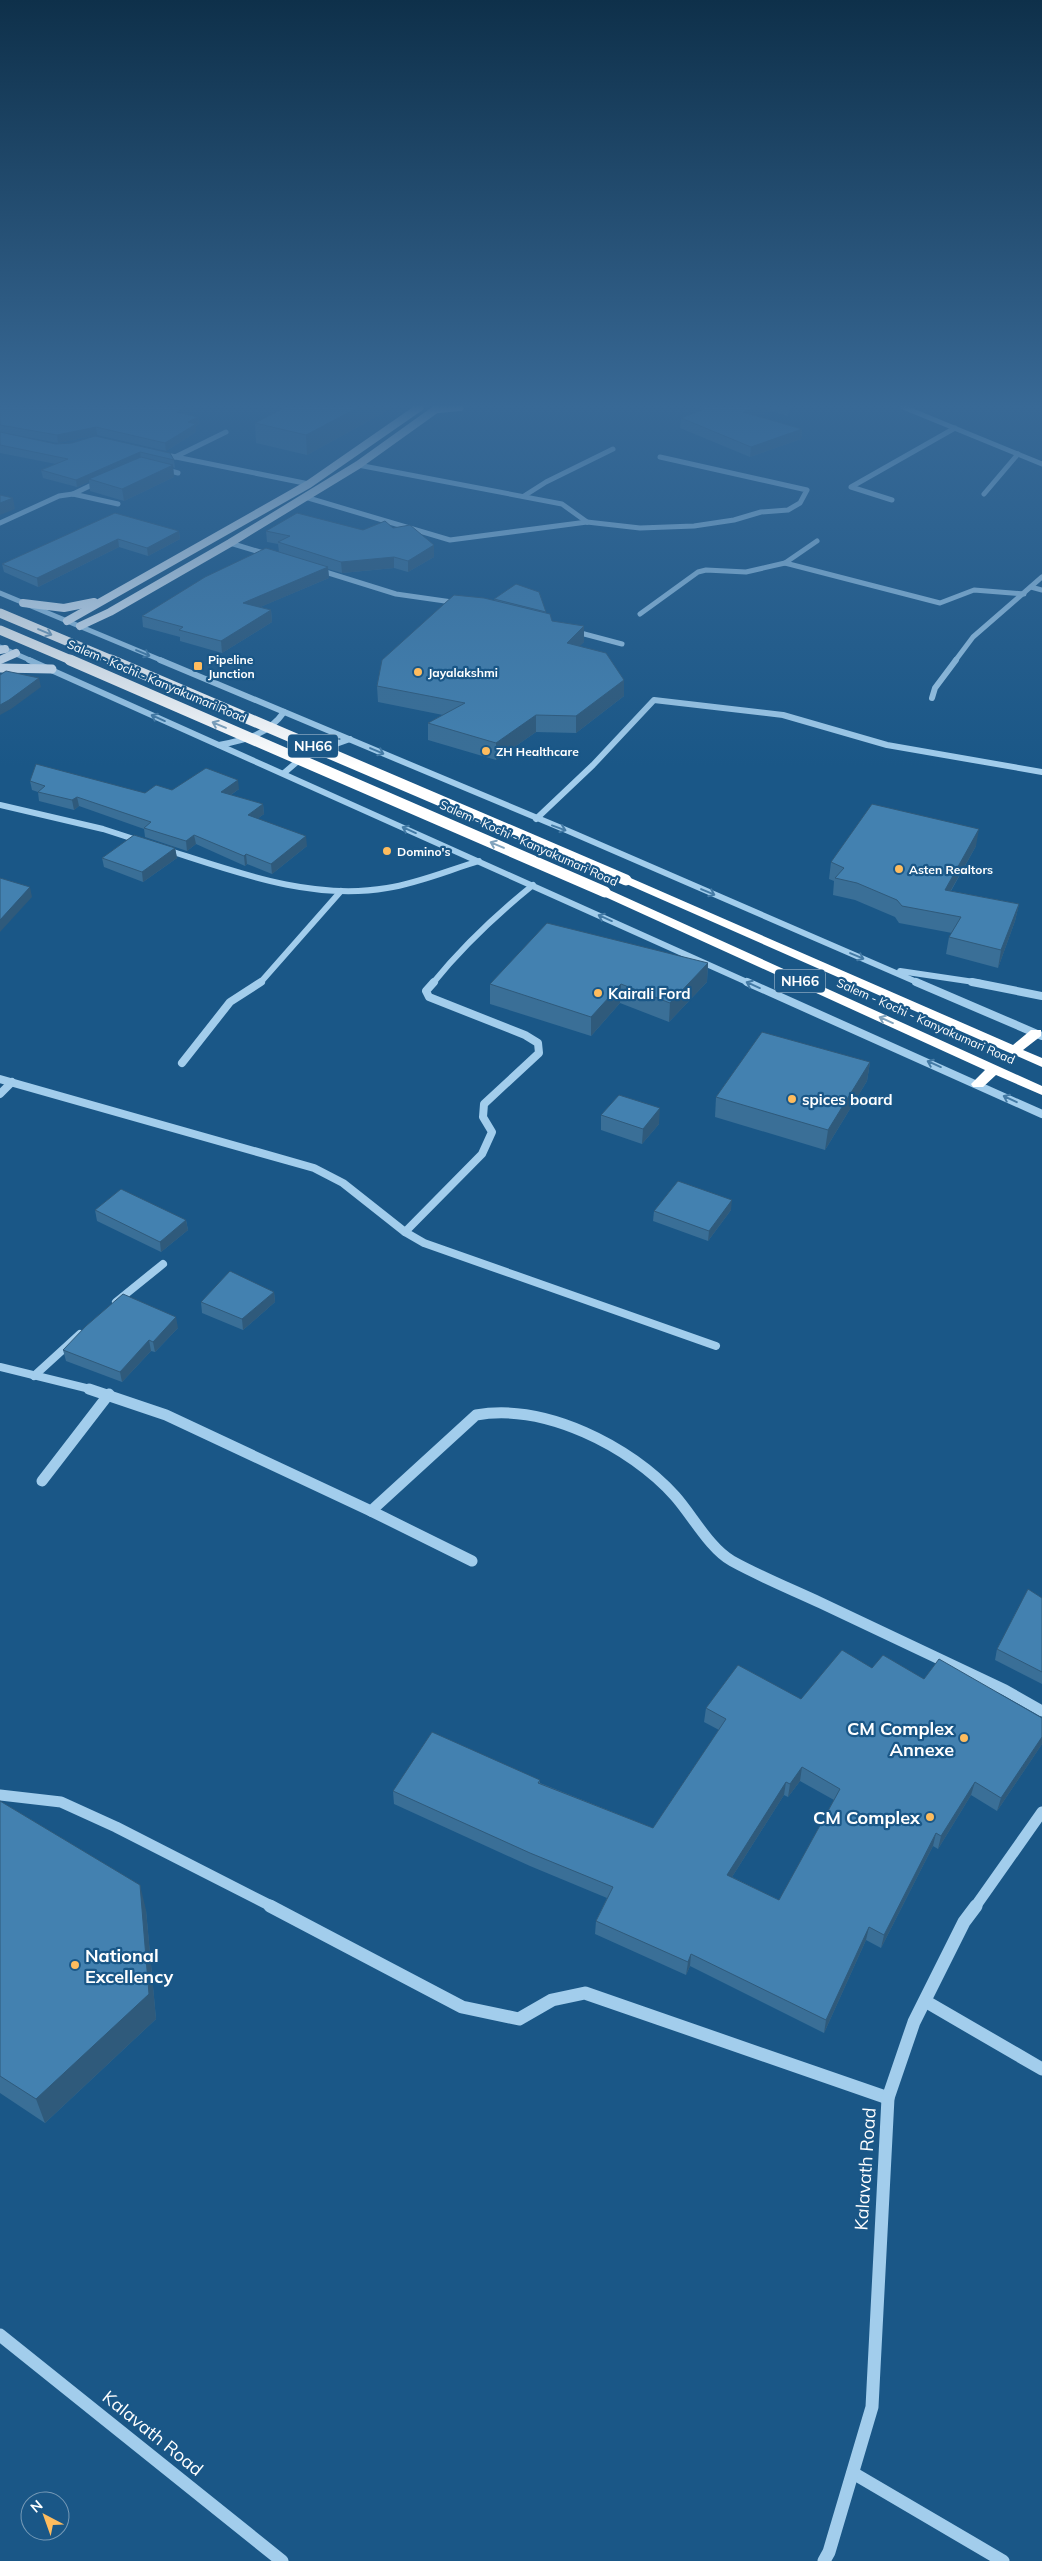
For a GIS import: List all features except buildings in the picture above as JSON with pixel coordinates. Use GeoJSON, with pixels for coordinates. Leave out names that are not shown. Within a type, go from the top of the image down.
{"type":"FeatureCollection","features":[{"type":"Feature","properties":{"kind":"highway","name":"Salem - Kochi - Kanyakumari Road"},"geometry":{"type":"LineString","coordinates":[[0,613],[626,880],[1042,1063]]}},
{"type":"Feature","properties":{"kind":"highway","name":"Salem - Kochi - Kanyakumari Road"},"geometry":{"type":"LineString","coordinates":[[0,630],[606,892],[1042,1091]]}},
{"type":"Feature","properties":{"kind":"highway"},"geometry":{"type":"LineString","coordinates":[[1014,1051],[1039,1034]]}},
{"type":"Feature","properties":{"kind":"highway"},"geometry":{"type":"LineString","coordinates":[[978,1084],[994,1069]]}},
{"type":"Feature","properties":{"kind":"main road"},"geometry":{"type":"LineString","coordinates":[[67,621],[235,527]]}},
{"type":"Feature","properties":{"kind":"main road"},"geometry":{"type":"LineString","coordinates":[[80,626],[110,612],[256,527]]}},
{"type":"Feature","properties":{"kind":"main road"},"geometry":{"type":"LineString","coordinates":[[23,603],[64,608],[110,598]]}},
{"type":"Feature","properties":{"kind":"main road"},"geometry":{"type":"LineString","coordinates":[[0,660],[16,653]]}},
{"type":"Feature","properties":{"kind":"main road"},"geometry":{"type":"LineString","coordinates":[[0,668],[52,670]]}},
{"type":"Feature","properties":{"kind":"street"},"geometry":{"type":"LineString","coordinates":[[405,527],[450,540],[554,527]]}},
{"type":"Feature","properties":{"kind":"street"},"geometry":{"type":"LineString","coordinates":[[627,527],[680,527]]}},
{"type":"Feature","properties":{"kind":"street"},"geometry":{"type":"LineString","coordinates":[[640,614],[698,572],[706,570],[746,572],[785,563],[817,541]]}},
{"type":"Feature","properties":{"kind":"street"},"geometry":{"type":"LineString","coordinates":[[230,542],[276,556]]}},
{"type":"Feature","properties":{"kind":"street"},"geometry":{"type":"LineString","coordinates":[[785,563],[940,603],[974,590],[1024,594]]}},
{"type":"Feature","properties":{"kind":"street"},"geometry":{"type":"LineString","coordinates":[[312,568],[396,594],[468,606]]}},
{"type":"Feature","properties":{"kind":"street"},"geometry":{"type":"LineString","coordinates":[[932,698],[935,688],[973,637],[1042,577]]}},
{"type":"Feature","properties":{"kind":"street"},"geometry":{"type":"LineString","coordinates":[[1032,587],[1042,590]]}},
{"type":"Feature","properties":{"kind":"street","name":"Salem - Kochi - Kanyakumari Road"},"geometry":{"type":"LineString","coordinates":[[0,593],[566,830],[1039,1034]]}},
{"type":"Feature","properties":{"kind":"street"},"geometry":{"type":"LineString","coordinates":[[568,629],[622,644]]}},
{"type":"Feature","properties":{"kind":"street"},"geometry":{"type":"LineString","coordinates":[[2,649],[16,653],[1042,1114]]}},
{"type":"Feature","properties":{"kind":"street"},"geometry":{"type":"LineString","coordinates":[[536,819],[593,765],[654,700],[783,715],[887,745],[1042,772]]}},
{"type":"Feature","properties":{"kind":"street"},"geometry":{"type":"LineString","coordinates":[[219,745],[254,736],[276,725],[284,712]]}},
{"type":"Feature","properties":{"kind":"street"},"geometry":{"type":"LineString","coordinates":[[284,773],[292,762],[327,745],[350,739]]}},
{"type":"Feature","properties":{"kind":"street"},"geometry":{"type":"LineString","coordinates":[[0,805],[102,829],[150,844]]}},
{"type":"Feature","properties":{"kind":"street"},"geometry":{"type":"LineString","coordinates":[[159,847],[272,883],[329,892],[387,888],[479,861]]}},
{"type":"Feature","properties":{"kind":"street"},"geometry":{"type":"LineString","coordinates":[[405,1232],[482,1154],[492,1132],[483,1117],[484,1104],[539,1053],[538,1043],[523,1033],[454,1008],[429,997],[426,991],[453,958],[501,911],[533,885]]}},
{"type":"Feature","properties":{"kind":"street"},"geometry":{"type":"LineString","coordinates":[[182,1063],[230,1002],[257,986],[342,891]]}},
{"type":"Feature","properties":{"kind":"street"},"geometry":{"type":"LineString","coordinates":[[887,969],[1002,986],[1042,996]]}},
{"type":"Feature","properties":{"kind":"street"},"geometry":{"type":"LineString","coordinates":[[0,1078],[314,1168],[343,1183],[405,1232],[424,1243],[716,1346]]}},
{"type":"Feature","properties":{"kind":"street"},"geometry":{"type":"LineString","coordinates":[[0,1094],[12,1082]]}},
{"type":"Feature","properties":{"kind":"street"},"geometry":{"type":"LineString","coordinates":[[107,1310],[163,1264]]}},
{"type":"Feature","properties":{"kind":"street"},"geometry":{"type":"LineString","coordinates":[[34,1376],[85,1330]]}},
{"type":"Feature","properties":{"kind":"street"},"geometry":{"type":"LineString","coordinates":[[0,1367],[108,1394],[166,1415],[371,1511],[472,1561]]}},
{"type":"Feature","properties":{"kind":"street"},"geometry":{"type":"LineString","coordinates":[[42,1481],[108,1394]]}},
{"type":"Feature","properties":{"kind":"street"},"geometry":{"type":"LineString","coordinates":[[371,1511],[476,1415],[509,1412],[557,1423],[597,1437],[643,1466],[676,1497],[710,1542],[730,1560],[1005,1690],[1042,1711]]}},
{"type":"Feature","properties":{"kind":"street"},"geometry":{"type":"LineString","coordinates":[[0,1796],[61,1802],[108,1823],[326,1934],[462,2007],[519,2019],[552,2000],[585,1993],[888,2098]]}},
{"type":"Feature","properties":{"kind":"street","name":"Kalavath Road"},"geometry":{"type":"LineString","coordinates":[[824,2561],[829,2552],[872,2407],[879,2238],[888,2098],[914,2022],[964,1922],[1042,1812]]}},
{"type":"Feature","properties":{"kind":"street"},"geometry":{"type":"LineString","coordinates":[[925,2001],[1042,2069]]}},
{"type":"Feature","properties":{"kind":"street","name":"Kalavath Road"},"geometry":{"type":"LineString","coordinates":[[0,2335],[282,2561]]}},
{"type":"Feature","properties":{"kind":"street"},"geometry":{"type":"LineString","coordinates":[[853,2473],[1003,2561]]}},
{"type":"Feature","properties":{"kind":"place","name":"Pipeline Junction"},"geometry":{"type":"Point","coordinates":[198,666]}},
{"type":"Feature","properties":{"kind":"place","name":"Jayalakshmi"},"geometry":{"type":"Point","coordinates":[418,672]}},
{"type":"Feature","properties":{"kind":"place","name":"ZH Healthcare"},"geometry":{"type":"Point","coordinates":[486,751]}},
{"type":"Feature","properties":{"kind":"place","name":"Domino's"},"geometry":{"type":"Point","coordinates":[387,851]}},
{"type":"Feature","properties":{"kind":"place","name":"Asten Realtors"},"geometry":{"type":"Point","coordinates":[899,869]}},
{"type":"Feature","properties":{"kind":"place","name":"Kairali Ford"},"geometry":{"type":"Point","coordinates":[598,993]}},
{"type":"Feature","properties":{"kind":"place","name":"spices board"},"geometry":{"type":"Point","coordinates":[792,1099]}},
{"type":"Feature","properties":{"kind":"place","name":"CM Complex Annexe"},"geometry":{"type":"Point","coordinates":[964,1738]}},
{"type":"Feature","properties":{"kind":"place","name":"CM Complex"},"geometry":{"type":"Point","coordinates":[930,1817]}},
{"type":"Feature","properties":{"kind":"place","name":"National Excellency"},"geometry":{"type":"Point","coordinates":[75,1965]}}]}
